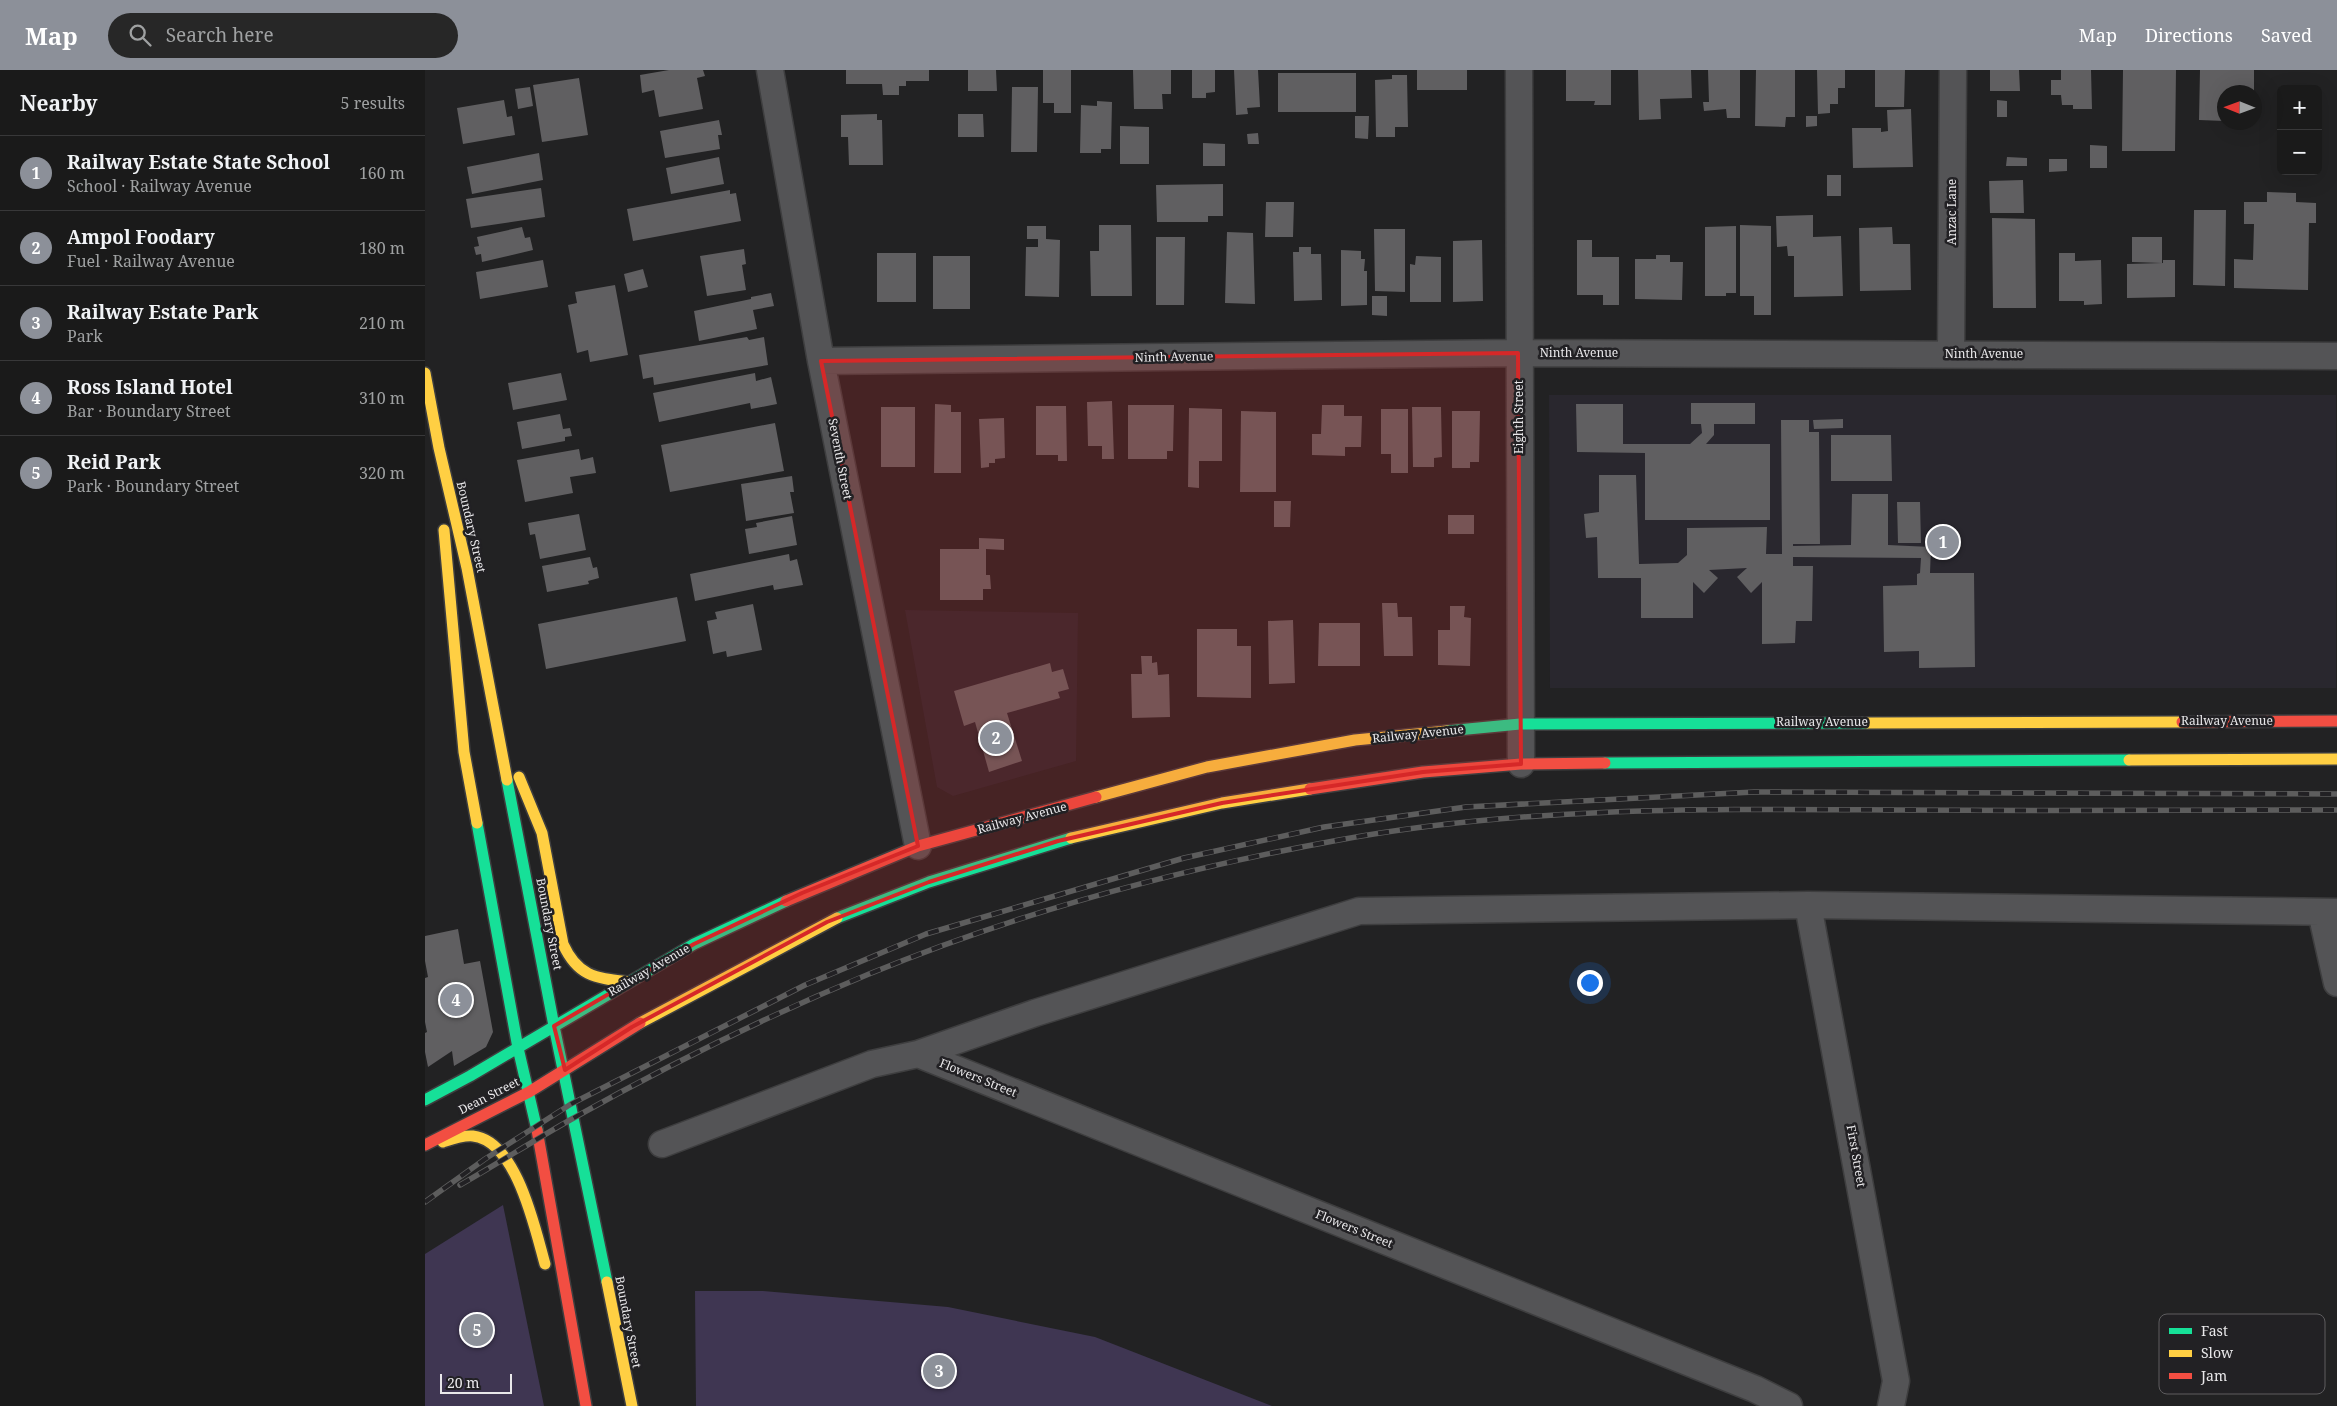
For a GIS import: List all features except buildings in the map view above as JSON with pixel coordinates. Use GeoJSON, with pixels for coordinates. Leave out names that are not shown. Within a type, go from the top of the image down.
{"type":"FeatureCollection","features":[{"type":"Feature","properties":{"kind":"main road","name":"Boundary Street"},"geometry":{"type":"LineString","coordinates":[[425,374],[439,448],[467,568],[554,1026],[565,1070],[623,1369],[632,1406]]}},
{"type":"Feature","properties":{"kind":"main road","name":"Boundary Street"},"geometry":{"type":"LineString","coordinates":[[439,448],[445,543],[464,752],[519,1048],[539,1138],[585,1401]]}},
{"type":"Feature","properties":{"kind":"main road","name":"Railway Avenue"},"geometry":{"type":"LineString","coordinates":[[554,1026],[694,944],[802,892],[918,846],[1207,767],[1355,740],[1520,724],[2337,721]]}},
{"type":"Feature","properties":{"kind":"main road"},"geometry":{"type":"LineString","coordinates":[[497,725],[542,833],[563,944],[568,958],[575,967],[592,977],[629,982]]}},
{"type":"Feature","properties":{"kind":"main road"},"geometry":{"type":"LineString","coordinates":[[565,1070],[632,1027],[827,922],[938,879],[1057,841],[1222,803],[1423,772],[1521,764],[2337,759]]}},
{"type":"Feature","properties":{"kind":"main road","name":"Dean Street"},"geometry":{"type":"LineString","coordinates":[[425,1100],[519,1048],[554,1026]]}},
{"type":"Feature","properties":{"kind":"main road","name":"Dean Street"},"geometry":{"type":"LineString","coordinates":[[425,1145],[529,1092],[565,1070]]}},
{"type":"Feature","properties":{"kind":"main road"},"geometry":{"type":"LineString","coordinates":[[425,1145],[475,1136],[487,1142],[502,1155],[523,1190],[549,1276]]}},
{"type":"Feature","properties":{"kind":"main road"},"geometry":{"type":"LineString","coordinates":[[554,1295],[585,1401]]}},
{"type":"Feature","properties":{"kind":"street","name":"Seventh Street"},"geometry":{"type":"LineString","coordinates":[[770,70],[821,361],[918,846]]}},
{"type":"Feature","properties":{"kind":"street","name":"Eighth Street"},"geometry":{"type":"LineString","coordinates":[[1519,70],[1518,353],[1521,764]]}},
{"type":"Feature","properties":{"kind":"street","name":"Anzac Lane"},"geometry":{"type":"LineString","coordinates":[[1951,354],[1953,70]]}},
{"type":"Feature","properties":{"kind":"street","name":"Ninth Avenue"},"geometry":{"type":"LineString","coordinates":[[821,361],[1518,353],[2337,356]]}},
{"type":"Feature","properties":{"kind":"street"},"geometry":{"type":"LineString","coordinates":[[662,1144],[872,1064],[918,1054],[1035,1013],[1359,911],[1809,906],[2329,912],[2337,983]]}},
{"type":"Feature","properties":{"kind":"street","name":"First Street"},"geometry":{"type":"LineString","coordinates":[[1809,906],[1896,1381],[1891,1406]]}},
{"type":"Feature","properties":{"kind":"street","name":"Flowers Street"},"geometry":{"type":"LineString","coordinates":[[918,1054],[1746,1385],[1789,1406]]}},
{"type":"Feature","properties":{"kind":"highlighted area"},"geometry":{"type":"Polygon","coordinates":[[[1518,353],[1521,764],[1423,772],[1222,803],[1058,841],[929,882],[827,922],[632,1027],[565,1070],[554,1026],[694,944],[802,893],[918,846],[821,361],[1518,353]]]}},
{"type":"Feature","properties":{"kind":"shaded area"},"geometry":{"type":"Polygon","coordinates":[[[1549,395],[2336,395],[2336,688],[1550,688],[1549,395]]]}},
{"type":"Feature","properties":{"kind":"shaded area"},"geometry":{"type":"Polygon","coordinates":[[[905,610],[1078,613],[1076,761],[953,796],[937,787],[905,610]]]}},
{"type":"Feature","properties":{"kind":"shaded area"},"geometry":{"type":"Polygon","coordinates":[[[503,1205],[544,1406],[425,1406],[425,1254],[503,1205]]]}},
{"type":"Feature","properties":{"kind":"shaded area"},"geometry":{"type":"Polygon","coordinates":[[[695,1291],[763,1291],[948,1307],[1095,1337],[1272,1406],[696,1406],[695,1291]]]}},
{"type":"Feature","properties":{"kind":"railway"},"geometry":{"type":"LineString","coordinates":[[425,1202],[485,1159],[571,1104],[805,985],[926,934],[1184,858],[1324,827],[1466,807],[1754,792],[2337,794]]}},
{"type":"Feature","properties":{"kind":"railway"},"geometry":{"type":"LineString","coordinates":[[460,1185],[570,1120],[643,1080],[755,1024],[869,974],[984,931],[1101,895],[1219,864],[1339,840],[1477,821],[1617,812],[1756,809],[2337,810]]}},
{"type":"Feature","properties":{"kind":"traffic: fast"},"geometry":{"type":"LineString","coordinates":[[1447,731],[1520,724],[1866,723]]}},
{"type":"Feature","properties":{"kind":"traffic: fast"},"geometry":{"type":"LineString","coordinates":[[1605,763],[2129,760]]}},
{"type":"Feature","properties":{"kind":"traffic: fast"},"geometry":{"type":"LineString","coordinates":[[507,780],[554,1026],[607,1282]]}},
{"type":"Feature","properties":{"kind":"traffic: fast"},"geometry":{"type":"LineString","coordinates":[[477,823],[518,1048],[537,1130]]}},
{"type":"Feature","properties":{"kind":"traffic: fast"},"geometry":{"type":"LineString","coordinates":[[837,918],[929,882],[1071,838]]}},
{"type":"Feature","properties":{"kind":"traffic: fast"},"geometry":{"type":"LineString","coordinates":[[425,1100],[470,1076],[694,944],[786,901]]}},
{"type":"Feature","properties":{"kind":"traffic: slow"},"geometry":{"type":"LineString","coordinates":[[425,373],[439,448],[467,568],[507,780]]}},
{"type":"Feature","properties":{"kind":"traffic: slow"},"geometry":{"type":"LineString","coordinates":[[444,530],[464,752],[477,823]]}},
{"type":"Feature","properties":{"kind":"traffic: slow"},"geometry":{"type":"LineString","coordinates":[[1866,723],[2182,722]]}},
{"type":"Feature","properties":{"kind":"traffic: slow"},"geometry":{"type":"LineString","coordinates":[[1096,797],[1207,767],[1355,740],[1447,731]]}},
{"type":"Feature","properties":{"kind":"traffic: slow"},"geometry":{"type":"LineString","coordinates":[[2129,760],[2337,759]]}},
{"type":"Feature","properties":{"kind":"traffic: slow"},"geometry":{"type":"LineString","coordinates":[[519,777],[542,833],[563,944],[575,963],[589,974],[629,982]]}},
{"type":"Feature","properties":{"kind":"traffic: slow"},"geometry":{"type":"LineString","coordinates":[[1071,838],[1222,803],[1310,789]]}},
{"type":"Feature","properties":{"kind":"traffic: slow"},"geometry":{"type":"LineString","coordinates":[[640,1023],[837,918]]}},
{"type":"Feature","properties":{"kind":"traffic: slow"},"geometry":{"type":"LineString","coordinates":[[443,1142],[473,1136],[488,1142],[501,1153],[522,1189],[545,1264]]}},
{"type":"Feature","properties":{"kind":"traffic: slow"},"geometry":{"type":"LineString","coordinates":[[607,1282],[632,1406]]}},
{"type":"Feature","properties":{"kind":"traffic: jam"},"geometry":{"type":"LineString","coordinates":[[2182,722],[2337,721]]}},
{"type":"Feature","properties":{"kind":"traffic: jam"},"geometry":{"type":"LineString","coordinates":[[1310,789],[1423,772],[1521,764],[1605,763]]}},
{"type":"Feature","properties":{"kind":"traffic: jam"},"geometry":{"type":"LineString","coordinates":[[786,901],[918,846],[1096,797]]}},
{"type":"Feature","properties":{"kind":"traffic: jam"},"geometry":{"type":"LineString","coordinates":[[425,1145],[529,1092],[640,1023]]}},
{"type":"Feature","properties":{"kind":"traffic: jam"},"geometry":{"type":"LineString","coordinates":[[537,1130],[586,1406]]}},
{"type":"Feature","properties":{"kind":"place","name":"Railway Estate State School"},"geometry":{"type":"Point","coordinates":[1943,542]}},
{"type":"Feature","properties":{"kind":"place","name":"Ampol Foodary"},"geometry":{"type":"Point","coordinates":[996,738]}},
{"type":"Feature","properties":{"kind":"place","name":"Ross Island Hotel"},"geometry":{"type":"Point","coordinates":[456,1000]}},
{"type":"Feature","properties":{"kind":"place","name":"Reid Park"},"geometry":{"type":"Point","coordinates":[477,1330]}},
{"type":"Feature","properties":{"kind":"place","name":"Railway Estate Park"},"geometry":{"type":"Point","coordinates":[939,1371]}}]}
